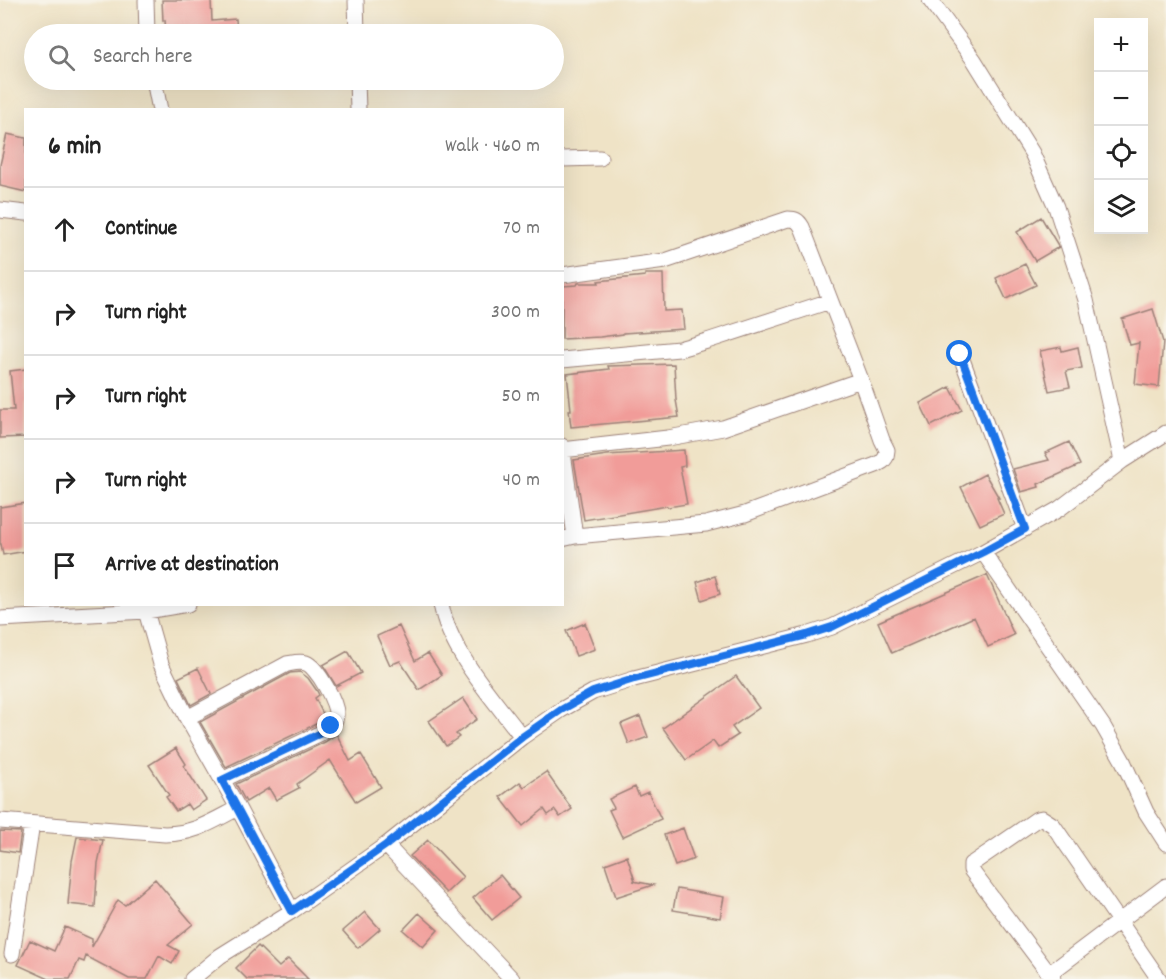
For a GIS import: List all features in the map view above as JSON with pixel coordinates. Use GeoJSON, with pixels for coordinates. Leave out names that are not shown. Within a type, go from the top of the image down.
{"type":"FeatureCollection","features":[{"type":"Feature","properties":{"kind":"street"},"geometry":{"type":"LineString","coordinates":[[146,0],[147,24]]}},
{"type":"Feature","properties":{"kind":"street"},"geometry":{"type":"LineString","coordinates":[[356,0],[357,24]]}},
{"type":"Feature","properties":{"kind":"street"},"geometry":{"type":"LineString","coordinates":[[930,0],[974,60],[1032,153],[1056,207],[1086,300],[1122,461]]}},
{"type":"Feature","properties":{"kind":"street"},"geometry":{"type":"LineString","coordinates":[[156,90],[160,108]]}},
{"type":"Feature","properties":{"kind":"street"},"geometry":{"type":"LineString","coordinates":[[357,90],[358,108]]}},
{"type":"Feature","properties":{"kind":"street"},"geometry":{"type":"LineString","coordinates":[[564,159],[600,158]]}},
{"type":"Feature","properties":{"kind":"street"},"geometry":{"type":"LineString","coordinates":[[0,210],[24,213]]}},
{"type":"Feature","properties":{"kind":"street"},"geometry":{"type":"LineString","coordinates":[[564,275],[665,261],[788,219],[795,219],[802,227],[887,450],[883,461],[745,514],[706,524],[569,537],[564,464]]}},
{"type":"Feature","properties":{"kind":"street"},"geometry":{"type":"LineString","coordinates":[[564,360],[679,349],[830,301]]}},
{"type":"Feature","properties":{"kind":"street"},"geometry":{"type":"LineString","coordinates":[[960,354],[1025,529]]}},
{"type":"Feature","properties":{"kind":"street"},"geometry":{"type":"LineString","coordinates":[[564,449],[668,438],[723,428],[861,380]]}},
{"type":"Feature","properties":{"kind":"street"},"geometry":{"type":"LineString","coordinates":[[192,979],[220,956],[292,911],[386,845],[522,737],[561,710],[593,692],[832,627],[1025,529],[1059,509],[1122,461],[1166,433]]}},
{"type":"Feature","properties":{"kind":"street"},"geometry":{"type":"LineString","coordinates":[[983,552],[1103,726],[1124,761],[1146,812],[1166,843]]}},
{"type":"Feature","properties":{"kind":"street"},"geometry":{"type":"LineString","coordinates":[[0,619],[166,606]]}},
{"type":"Feature","properties":{"kind":"street"},"geometry":{"type":"LineString","coordinates":[[441,606],[444,620],[455,644],[474,674],[522,737]]}},
{"type":"Feature","properties":{"kind":"street"},"geometry":{"type":"LineString","coordinates":[[145,608],[161,664],[187,717],[292,911]]}},
{"type":"Feature","properties":{"kind":"street"},"geometry":{"type":"LineString","coordinates":[[187,717],[287,664],[297,662],[308,664],[316,670],[335,704],[336,716],[331,726],[321,733],[222,780]]}},
{"type":"Feature","properties":{"kind":"street"},"geometry":{"type":"LineString","coordinates":[[0,821],[165,834],[192,831],[238,808]]}},
{"type":"Feature","properties":{"kind":"street"},"geometry":{"type":"LineString","coordinates":[[1159,979],[1119,921],[1053,825],[1042,818],[1036,819],[973,863],[971,867],[1051,977],[1119,921],[1166,886]]}},
{"type":"Feature","properties":{"kind":"street"},"geometry":{"type":"LineString","coordinates":[[12,954],[32,824]]}},
{"type":"Feature","properties":{"kind":"street"},"geometry":{"type":"LineString","coordinates":[[386,845],[512,979]]}},
{"type":"Feature","properties":{"kind":"building"},"geometry":{"type":"Polygon","coordinates":[[[162,0],[211,0],[212,21],[236,19],[236,24],[165,24],[165,20],[163,21],[162,0]]]}},
{"type":"Feature","properties":{"kind":"building"},"geometry":{"type":"Polygon","coordinates":[[[7,134],[24,138],[24,192],[0,186],[0,165],[7,134]]]}},
{"type":"Feature","properties":{"kind":"building"},"geometry":{"type":"Polygon","coordinates":[[[1041,217],[1059,247],[1035,261],[1017,232],[1041,217]]]}},
{"type":"Feature","properties":{"kind":"building"},"geometry":{"type":"Polygon","coordinates":[[[1025,264],[1036,285],[1006,299],[996,278],[1025,264]]]}},
{"type":"Feature","properties":{"kind":"building"},"geometry":{"type":"Polygon","coordinates":[[[645,274],[663,274],[664,311],[682,310],[684,329],[564,339],[564,286],[645,276],[645,274]]]}},
{"type":"Feature","properties":{"kind":"building"},"geometry":{"type":"Polygon","coordinates":[[[1153,309],[1163,342],[1159,387],[1135,384],[1139,343],[1130,345],[1122,319],[1153,309]]]}},
{"type":"Feature","properties":{"kind":"building"},"geometry":{"type":"Polygon","coordinates":[[[1061,347],[1062,351],[1078,347],[1082,368],[1066,371],[1070,387],[1049,391],[1040,351],[1061,347]]]}},
{"type":"Feature","properties":{"kind":"building"},"geometry":{"type":"Polygon","coordinates":[[[674,364],[679,417],[571,427],[567,374],[609,369],[608,366],[674,364]]]}},
{"type":"Feature","properties":{"kind":"building"},"geometry":{"type":"Polygon","coordinates":[[[24,369],[24,437],[0,438],[0,410],[14,410],[10,371],[24,369]]]}},
{"type":"Feature","properties":{"kind":"building"},"geometry":{"type":"Polygon","coordinates":[[[950,387],[962,410],[931,426],[920,403],[950,387]]]}},
{"type":"Feature","properties":{"kind":"building"},"geometry":{"type":"Polygon","coordinates":[[[1069,442],[1080,465],[1038,484],[1039,487],[1021,492],[1013,469],[1049,460],[1045,453],[1069,442]]]}},
{"type":"Feature","properties":{"kind":"building"},"geometry":{"type":"Polygon","coordinates":[[[684,450],[685,466],[680,467],[687,504],[584,520],[574,460],[607,455],[684,450]]]}},
{"type":"Feature","properties":{"kind":"building"},"geometry":{"type":"Polygon","coordinates":[[[985,474],[999,498],[997,498],[1004,514],[980,525],[961,487],[985,474]]]}},
{"type":"Feature","properties":{"kind":"building"},"geometry":{"type":"Polygon","coordinates":[[[24,503],[24,551],[3,555],[0,544],[0,507],[24,503]]]}},
{"type":"Feature","properties":{"kind":"building"},"geometry":{"type":"Polygon","coordinates":[[[987,575],[1014,635],[988,647],[974,617],[892,653],[878,622],[987,575]]]}},
{"type":"Feature","properties":{"kind":"building"},"geometry":{"type":"Polygon","coordinates":[[[715,576],[720,594],[702,600],[697,582],[715,576]]]}},
{"type":"Feature","properties":{"kind":"building"},"geometry":{"type":"Polygon","coordinates":[[[585,623],[595,649],[576,656],[566,631],[585,623]]]}},
{"type":"Feature","properties":{"kind":"building"},"geometry":{"type":"Polygon","coordinates":[[[399,626],[415,661],[428,653],[442,675],[419,690],[400,661],[390,665],[377,636],[399,626]]]}},
{"type":"Feature","properties":{"kind":"building"},"geometry":{"type":"Polygon","coordinates":[[[348,651],[361,673],[336,686],[323,665],[348,651]]]}},
{"type":"Feature","properties":{"kind":"building"},"geometry":{"type":"Polygon","coordinates":[[[198,668],[211,694],[191,705],[178,678],[198,668]]]}},
{"type":"Feature","properties":{"kind":"building"},"geometry":{"type":"Polygon","coordinates":[[[300,672],[308,678],[317,691],[319,695],[315,698],[325,718],[226,767],[200,722],[290,673],[300,672]]]}},
{"type":"Feature","properties":{"kind":"building"},"geometry":{"type":"Polygon","coordinates":[[[736,676],[759,708],[732,727],[738,735],[718,748],[713,741],[686,760],[663,728],[736,676]]]}},
{"type":"Feature","properties":{"kind":"building"},"geometry":{"type":"Polygon","coordinates":[[[463,698],[477,719],[456,734],[459,737],[446,746],[429,721],[463,698]]]}},
{"type":"Feature","properties":{"kind":"building"},"geometry":{"type":"Polygon","coordinates":[[[640,716],[648,737],[629,744],[621,724],[640,716]]]}},
{"type":"Feature","properties":{"kind":"building"},"geometry":{"type":"Polygon","coordinates":[[[335,735],[350,761],[361,754],[381,787],[356,802],[330,760],[297,784],[299,788],[276,800],[269,788],[246,802],[236,784],[325,742],[335,735]]]}},
{"type":"Feature","properties":{"kind":"building"},"geometry":{"type":"Polygon","coordinates":[[[176,748],[186,764],[184,766],[206,800],[191,810],[187,804],[176,811],[166,797],[169,795],[149,765],[176,748]]]}},
{"type":"Feature","properties":{"kind":"building"},"geometry":{"type":"Polygon","coordinates":[[[546,772],[572,809],[560,817],[555,810],[548,815],[544,809],[523,826],[500,797],[520,782],[524,787],[546,772]]]}},
{"type":"Feature","properties":{"kind":"building"},"geometry":{"type":"Polygon","coordinates":[[[635,787],[639,796],[648,792],[661,819],[622,837],[609,810],[614,808],[609,799],[635,787]]]}},
{"type":"Feature","properties":{"kind":"building"},"geometry":{"type":"Polygon","coordinates":[[[683,828],[694,859],[675,866],[664,835],[683,828]]]}},
{"type":"Feature","properties":{"kind":"building"},"geometry":{"type":"Polygon","coordinates":[[[0,831],[21,832],[18,853],[0,850],[0,831]]]}},
{"type":"Feature","properties":{"kind":"building"},"geometry":{"type":"Polygon","coordinates":[[[77,837],[103,840],[98,863],[95,907],[68,904],[77,837]]]}},
{"type":"Feature","properties":{"kind":"building"},"geometry":{"type":"Polygon","coordinates":[[[428,840],[463,877],[446,893],[410,856],[428,840]]]}},
{"type":"Feature","properties":{"kind":"building"},"geometry":{"type":"Polygon","coordinates":[[[627,856],[635,881],[633,881],[653,885],[616,897],[605,864],[627,856]]]}},
{"type":"Feature","properties":{"kind":"building"},"geometry":{"type":"Polygon","coordinates":[[[500,875],[519,898],[492,920],[473,898],[500,875]]]}},
{"type":"Feature","properties":{"kind":"building"},"geometry":{"type":"Polygon","coordinates":[[[155,879],[193,924],[168,945],[179,951],[172,964],[159,956],[147,979],[129,979],[86,956],[84,962],[79,960],[70,979],[49,979],[18,965],[30,940],[54,951],[65,927],[92,939],[92,947],[118,900],[125,905],[155,879]]]}},
{"type":"Feature","properties":{"kind":"building"},"geometry":{"type":"Polygon","coordinates":[[[677,889],[724,897],[720,918],[673,910],[677,889]]]}},
{"type":"Feature","properties":{"kind":"building"},"geometry":{"type":"Polygon","coordinates":[[[365,912],[380,929],[358,948],[343,931],[365,912]]]}},
{"type":"Feature","properties":{"kind":"building"},"geometry":{"type":"Polygon","coordinates":[[[419,913],[438,930],[423,947],[403,930],[419,913]]]}},
{"type":"Feature","properties":{"kind":"building"},"geometry":{"type":"Polygon","coordinates":[[[258,946],[279,967],[288,959],[308,979],[247,979],[236,968],[258,946]]]}},
{"type":"Feature","properties":{"kind":"route"},"geometry":{"type":"LineString","coordinates":[[331,726],[321,733],[222,780],[292,911],[386,845],[522,737],[561,710],[593,692],[832,627],[1025,529],[960,354]]}}]}
